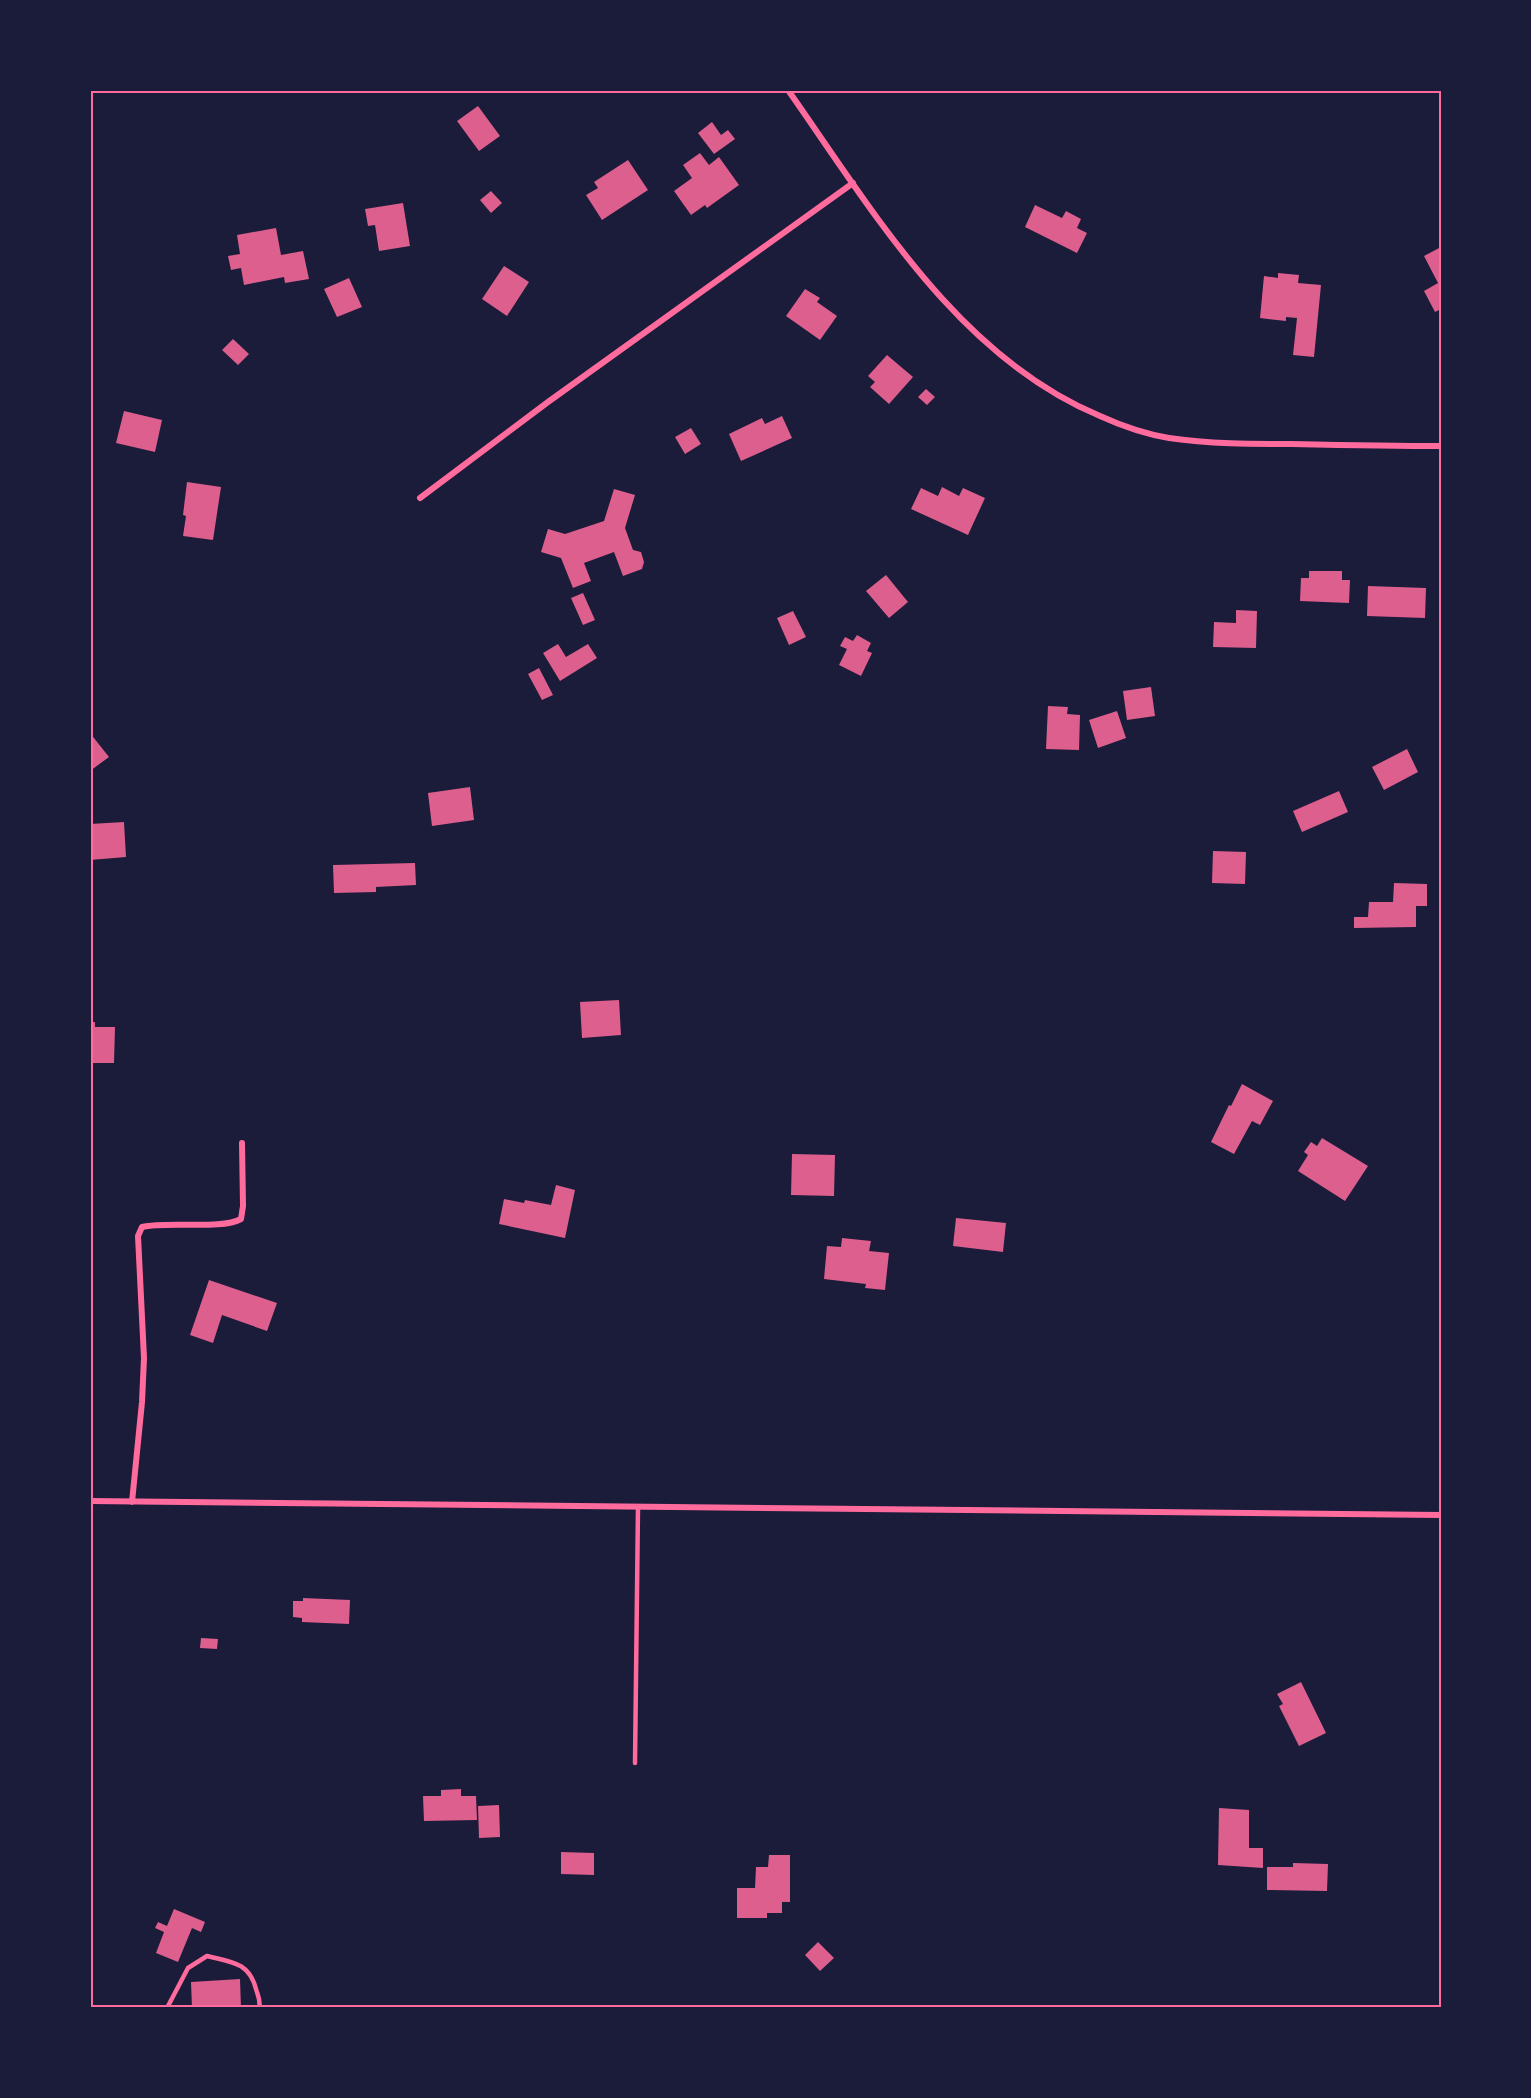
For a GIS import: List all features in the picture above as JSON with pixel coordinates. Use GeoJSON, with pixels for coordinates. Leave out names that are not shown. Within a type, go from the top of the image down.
{"type":"FeatureCollection","features":[{"type":"Feature","properties":{"kind":"street"},"geometry":{"type":"LineString","coordinates":[[788,90],[853,183],[939,296],[996,353],[1074,405],[1124,426],[1169,438],[1223,443],[1441,447]]}},
{"type":"Feature","properties":{"kind":"street"},"geometry":{"type":"LineString","coordinates":[[420,498],[548,402],[853,183]]}},
{"type":"Feature","properties":{"kind":"street"},"geometry":{"type":"LineString","coordinates":[[132,1502],[144,1358],[138,1236],[142,1227],[154,1224],[221,1224],[240,1219],[243,1206],[242,1143]]}},
{"type":"Feature","properties":{"kind":"street"},"geometry":{"type":"LineString","coordinates":[[90,1501],[1441,1515]]}},
{"type":"Feature","properties":{"kind":"lane"},"geometry":{"type":"LineString","coordinates":[[635,1763],[638,1507]]}},
{"type":"Feature","properties":{"kind":"lane"},"geometry":{"type":"LineString","coordinates":[[167,2008],[188,1968],[207,1956],[236,1963],[252,1975],[260,2003],[259,2008]]}},
{"type":"Feature","properties":{"kind":"building"},"geometry":{"type":"Polygon","coordinates":[[[478,106],[500,136],[479,151],[457,121],[478,106]]]}},
{"type":"Feature","properties":{"kind":"building"},"geometry":{"type":"Polygon","coordinates":[[[712,122],[721,135],[728,130],[735,139],[714,154],[698,133],[712,122]]]}},
{"type":"Feature","properties":{"kind":"building"},"geometry":{"type":"Polygon","coordinates":[[[700,153],[709,165],[719,157],[739,185],[707,208],[705,205],[691,215],[674,191],[692,178],[683,165],[700,153]]]}},
{"type":"Feature","properties":{"kind":"building"},"geometry":{"type":"Polygon","coordinates":[[[628,160],[648,190],[602,220],[586,195],[598,188],[594,182],[628,160]]]}},
{"type":"Feature","properties":{"kind":"building"},"geometry":{"type":"Polygon","coordinates":[[[491,191],[502,203],[491,213],[480,200],[491,191]]]}},
{"type":"Feature","properties":{"kind":"building"},"geometry":{"type":"Polygon","coordinates":[[[403,203],[410,246],[379,251],[375,225],[368,226],[365,209],[403,203]]]}},
{"type":"Feature","properties":{"kind":"building"},"geometry":{"type":"Polygon","coordinates":[[[1035,205],[1062,218],[1066,211],[1081,219],[1077,228],[1087,233],[1077,253],[1025,227],[1035,205]]]}},
{"type":"Feature","properties":{"kind":"building"},"geometry":{"type":"Polygon","coordinates":[[[276,228],[281,255],[303,251],[309,279],[285,283],[284,277],[244,285],[241,268],[231,270],[228,256],[240,254],[237,235],[276,228]]]}},
{"type":"Feature","properties":{"kind":"building"},"geometry":{"type":"Polygon","coordinates":[[[1441,247],[1441,309],[1435,312],[1424,291],[1438,283],[1424,256],[1441,247]]]}},
{"type":"Feature","properties":{"kind":"building"},"geometry":{"type":"Polygon","coordinates":[[[504,266],[529,282],[507,316],[482,299],[504,266]]]}},
{"type":"Feature","properties":{"kind":"building"},"geometry":{"type":"Polygon","coordinates":[[[1278,273],[1299,275],[1298,283],[1321,285],[1314,357],[1293,355],[1297,318],[1286,317],[1286,321],[1260,318],[1264,276],[1278,278],[1278,273]]]}},
{"type":"Feature","properties":{"kind":"building"},"geometry":{"type":"Polygon","coordinates":[[[349,278],[362,307],[337,317],[324,289],[349,278]]]}},
{"type":"Feature","properties":{"kind":"building"},"geometry":{"type":"Polygon","coordinates":[[[805,289],[820,298],[817,302],[837,316],[820,340],[786,316],[805,289]]]}},
{"type":"Feature","properties":{"kind":"building"},"geometry":{"type":"Polygon","coordinates":[[[233,339],[249,354],[238,365],[222,350],[233,339]]]}},
{"type":"Feature","properties":{"kind":"building"},"geometry":{"type":"Polygon","coordinates":[[[887,355],[913,377],[889,404],[870,387],[875,382],[868,376],[887,355]]]}},
{"type":"Feature","properties":{"kind":"building"},"geometry":{"type":"Polygon","coordinates":[[[926,389],[935,397],[927,405],[918,397],[926,389]]]}},
{"type":"Feature","properties":{"kind":"building"},"geometry":{"type":"Polygon","coordinates":[[[124,411],[162,420],[155,452],[116,443],[124,411]]]}},
{"type":"Feature","properties":{"kind":"building"},"geometry":{"type":"Polygon","coordinates":[[[782,416],[792,438],[741,461],[729,434],[762,418],[765,424],[782,416]]]}},
{"type":"Feature","properties":{"kind":"building"},"geometry":{"type":"Polygon","coordinates":[[[691,428],[701,444],[685,454],[675,437],[691,428]]]}},
{"type":"Feature","properties":{"kind":"building"},"geometry":{"type":"Polygon","coordinates":[[[187,482],[221,487],[213,540],[183,536],[187,482]]]}},
{"type":"Feature","properties":{"kind":"building"},"geometry":{"type":"Polygon","coordinates":[[[942,487],[959,496],[963,488],[985,498],[968,535],[911,509],[921,488],[938,496],[942,487]]]}},
{"type":"Feature","properties":{"kind":"building"},"geometry":{"type":"Polygon","coordinates":[[[614,489],[635,495],[625,528],[633,550],[641,552],[644,562],[642,569],[623,576],[614,552],[584,563],[591,581],[573,588],[561,558],[541,552],[548,529],[565,534],[604,521],[614,489]]]}},
{"type":"Feature","properties":{"kind":"building"},"geometry":{"type":"Polygon","coordinates":[[[1309,571],[1342,571],[1342,580],[1350,580],[1349,603],[1300,601],[1301,578],[1309,578],[1309,571]]]}},
{"type":"Feature","properties":{"kind":"building"},"geometry":{"type":"Polygon","coordinates":[[[886,575],[908,602],[889,618],[866,591],[886,575]]]}},
{"type":"Feature","properties":{"kind":"building"},"geometry":{"type":"Polygon","coordinates":[[[1368,586],[1426,588],[1425,618],[1367,616],[1368,586]]]}},
{"type":"Feature","properties":{"kind":"building"},"geometry":{"type":"Polygon","coordinates":[[[583,593],[595,620],[583,625],[571,598],[583,593]]]}},
{"type":"Feature","properties":{"kind":"building"},"geometry":{"type":"Polygon","coordinates":[[[1236,610],[1257,611],[1256,648],[1213,647],[1214,622],[1236,623],[1236,610]]]}},
{"type":"Feature","properties":{"kind":"building"},"geometry":{"type":"Polygon","coordinates":[[[793,611],[806,637],[789,645],[777,618],[793,611]]]}},
{"type":"Feature","properties":{"kind":"building"},"geometry":{"type":"Polygon","coordinates":[[[857,635],[871,643],[867,651],[872,653],[861,676],[839,665],[847,649],[840,646],[845,637],[853,641],[857,635]]]}},
{"type":"Feature","properties":{"kind":"building"},"geometry":{"type":"Polygon","coordinates":[[[558,644],[566,657],[588,644],[597,658],[560,681],[543,653],[558,644]]]}},
{"type":"Feature","properties":{"kind":"building"},"geometry":{"type":"Polygon","coordinates":[[[539,668],[553,695],[542,700],[528,674],[539,668]]]}},
{"type":"Feature","properties":{"kind":"building"},"geometry":{"type":"Polygon","coordinates":[[[1151,687],[1155,716],[1127,720],[1123,691],[1151,687]]]}},
{"type":"Feature","properties":{"kind":"building"},"geometry":{"type":"Polygon","coordinates":[[[1048,706],[1068,707],[1067,714],[1080,715],[1079,750],[1046,749],[1048,706]]]}},
{"type":"Feature","properties":{"kind":"building"},"geometry":{"type":"Polygon","coordinates":[[[1117,711],[1126,738],[1098,748],[1089,720],[1117,711]]]}},
{"type":"Feature","properties":{"kind":"building"},"geometry":{"type":"Polygon","coordinates":[[[90,733],[109,757],[90,771],[90,733]]]}},
{"type":"Feature","properties":{"kind":"building"},"geometry":{"type":"Polygon","coordinates":[[[1407,749],[1418,772],[1384,790],[1372,767],[1407,749]]]}},
{"type":"Feature","properties":{"kind":"building"},"geometry":{"type":"Polygon","coordinates":[[[470,787],[474,820],[432,826],[428,793],[470,787]]]}},
{"type":"Feature","properties":{"kind":"building"},"geometry":{"type":"Polygon","coordinates":[[[1339,791],[1348,812],[1302,832],[1293,811],[1339,791]]]}},
{"type":"Feature","properties":{"kind":"building"},"geometry":{"type":"Polygon","coordinates":[[[124,822],[126,857],[90,860],[90,824],[124,822]]]}},
{"type":"Feature","properties":{"kind":"building"},"geometry":{"type":"Polygon","coordinates":[[[1213,851],[1246,852],[1245,884],[1212,883],[1213,851]]]}},
{"type":"Feature","properties":{"kind":"building"},"geometry":{"type":"Polygon","coordinates":[[[415,863],[416,885],[376,887],[376,892],[334,893],[333,865],[415,863]]]}},
{"type":"Feature","properties":{"kind":"building"},"geometry":{"type":"Polygon","coordinates":[[[1394,883],[1427,884],[1427,906],[1416,906],[1416,927],[1354,928],[1354,917],[1368,917],[1369,902],[1393,902],[1394,883]]]}},
{"type":"Feature","properties":{"kind":"building"},"geometry":{"type":"Polygon","coordinates":[[[619,1000],[621,1035],[582,1038],[580,1002],[619,1000]]]}},
{"type":"Feature","properties":{"kind":"building"},"geometry":{"type":"Polygon","coordinates":[[[90,1022],[95,1022],[95,1027],[115,1027],[114,1063],[90,1063],[90,1022]]]}},
{"type":"Feature","properties":{"kind":"building"},"geometry":{"type":"Polygon","coordinates":[[[1242,1084],[1273,1101],[1260,1125],[1252,1121],[1234,1154],[1211,1142],[1242,1084]]]}},
{"type":"Feature","properties":{"kind":"building"},"geometry":{"type":"Polygon","coordinates":[[[1322,1138],[1368,1166],[1345,1201],[1298,1171],[1308,1155],[1304,1152],[1311,1142],[1317,1146],[1322,1138]]]}},
{"type":"Feature","properties":{"kind":"building"},"geometry":{"type":"Polygon","coordinates":[[[792,1154],[835,1155],[834,1196],[791,1195],[792,1154]]]}},
{"type":"Feature","properties":{"kind":"building"},"geometry":{"type":"Polygon","coordinates":[[[556,1185],[575,1190],[565,1238],[499,1224],[504,1199],[551,1205],[556,1185]]]}},
{"type":"Feature","properties":{"kind":"building"},"geometry":{"type":"Polygon","coordinates":[[[956,1218],[1006,1223],[1003,1252],[953,1246],[956,1218]]]}},
{"type":"Feature","properties":{"kind":"building"},"geometry":{"type":"Polygon","coordinates":[[[842,1238],[871,1241],[869,1251],[889,1253],[885,1290],[865,1288],[866,1284],[824,1279],[827,1246],[841,1247],[842,1238]]]}},
{"type":"Feature","properties":{"kind":"building"},"geometry":{"type":"Polygon","coordinates":[[[209,1280],[277,1303],[267,1331],[222,1315],[213,1343],[190,1335],[209,1280]]]}},
{"type":"Feature","properties":{"kind":"building"},"geometry":{"type":"Polygon","coordinates":[[[303,1598],[350,1600],[349,1624],[302,1622],[302,1618],[293,1617],[293,1601],[303,1601],[303,1598]]]}},
{"type":"Feature","properties":{"kind":"building"},"geometry":{"type":"Polygon","coordinates":[[[201,1638],[218,1639],[217,1649],[200,1648],[201,1638]]]}},
{"type":"Feature","properties":{"kind":"building"},"geometry":{"type":"Polygon","coordinates":[[[1301,1682],[1326,1733],[1299,1746],[1279,1706],[1283,1704],[1277,1694],[1301,1682]]]}},
{"type":"Feature","properties":{"kind":"building"},"geometry":{"type":"Polygon","coordinates":[[[461,1789],[461,1796],[476,1796],[477,1820],[424,1821],[423,1796],[441,1796],[441,1790],[461,1789]]]}},
{"type":"Feature","properties":{"kind":"building"},"geometry":{"type":"Polygon","coordinates":[[[499,1805],[500,1837],[479,1838],[478,1806],[499,1805]]]}},
{"type":"Feature","properties":{"kind":"building"},"geometry":{"type":"Polygon","coordinates":[[[1219,1808],[1249,1810],[1249,1848],[1263,1848],[1263,1868],[1218,1865],[1219,1808]]]}},
{"type":"Feature","properties":{"kind":"building"},"geometry":{"type":"Polygon","coordinates":[[[561,1852],[594,1853],[594,1875],[561,1874],[561,1852]]]}},
{"type":"Feature","properties":{"kind":"building"},"geometry":{"type":"Polygon","coordinates":[[[769,1855],[790,1855],[790,1902],[782,1902],[782,1913],[767,1913],[767,1918],[737,1918],[737,1888],[755,1888],[756,1867],[768,1867],[769,1855]]]}},
{"type":"Feature","properties":{"kind":"building"},"geometry":{"type":"Polygon","coordinates":[[[1293,1863],[1328,1864],[1327,1891],[1267,1890],[1267,1867],[1293,1867],[1293,1863]]]}},
{"type":"Feature","properties":{"kind":"building"},"geometry":{"type":"Polygon","coordinates":[[[174,1909],[205,1922],[201,1932],[192,1928],[178,1962],[156,1953],[164,1932],[155,1928],[158,1922],[167,1926],[174,1909]]]}},
{"type":"Feature","properties":{"kind":"building"},"geometry":{"type":"Polygon","coordinates":[[[818,1942],[834,1958],[820,1971],[805,1955],[818,1942]]]}},
{"type":"Feature","properties":{"kind":"building"},"geometry":{"type":"Polygon","coordinates":[[[240,1979],[241,2008],[192,2008],[191,1982],[240,1979]]]}}]}
